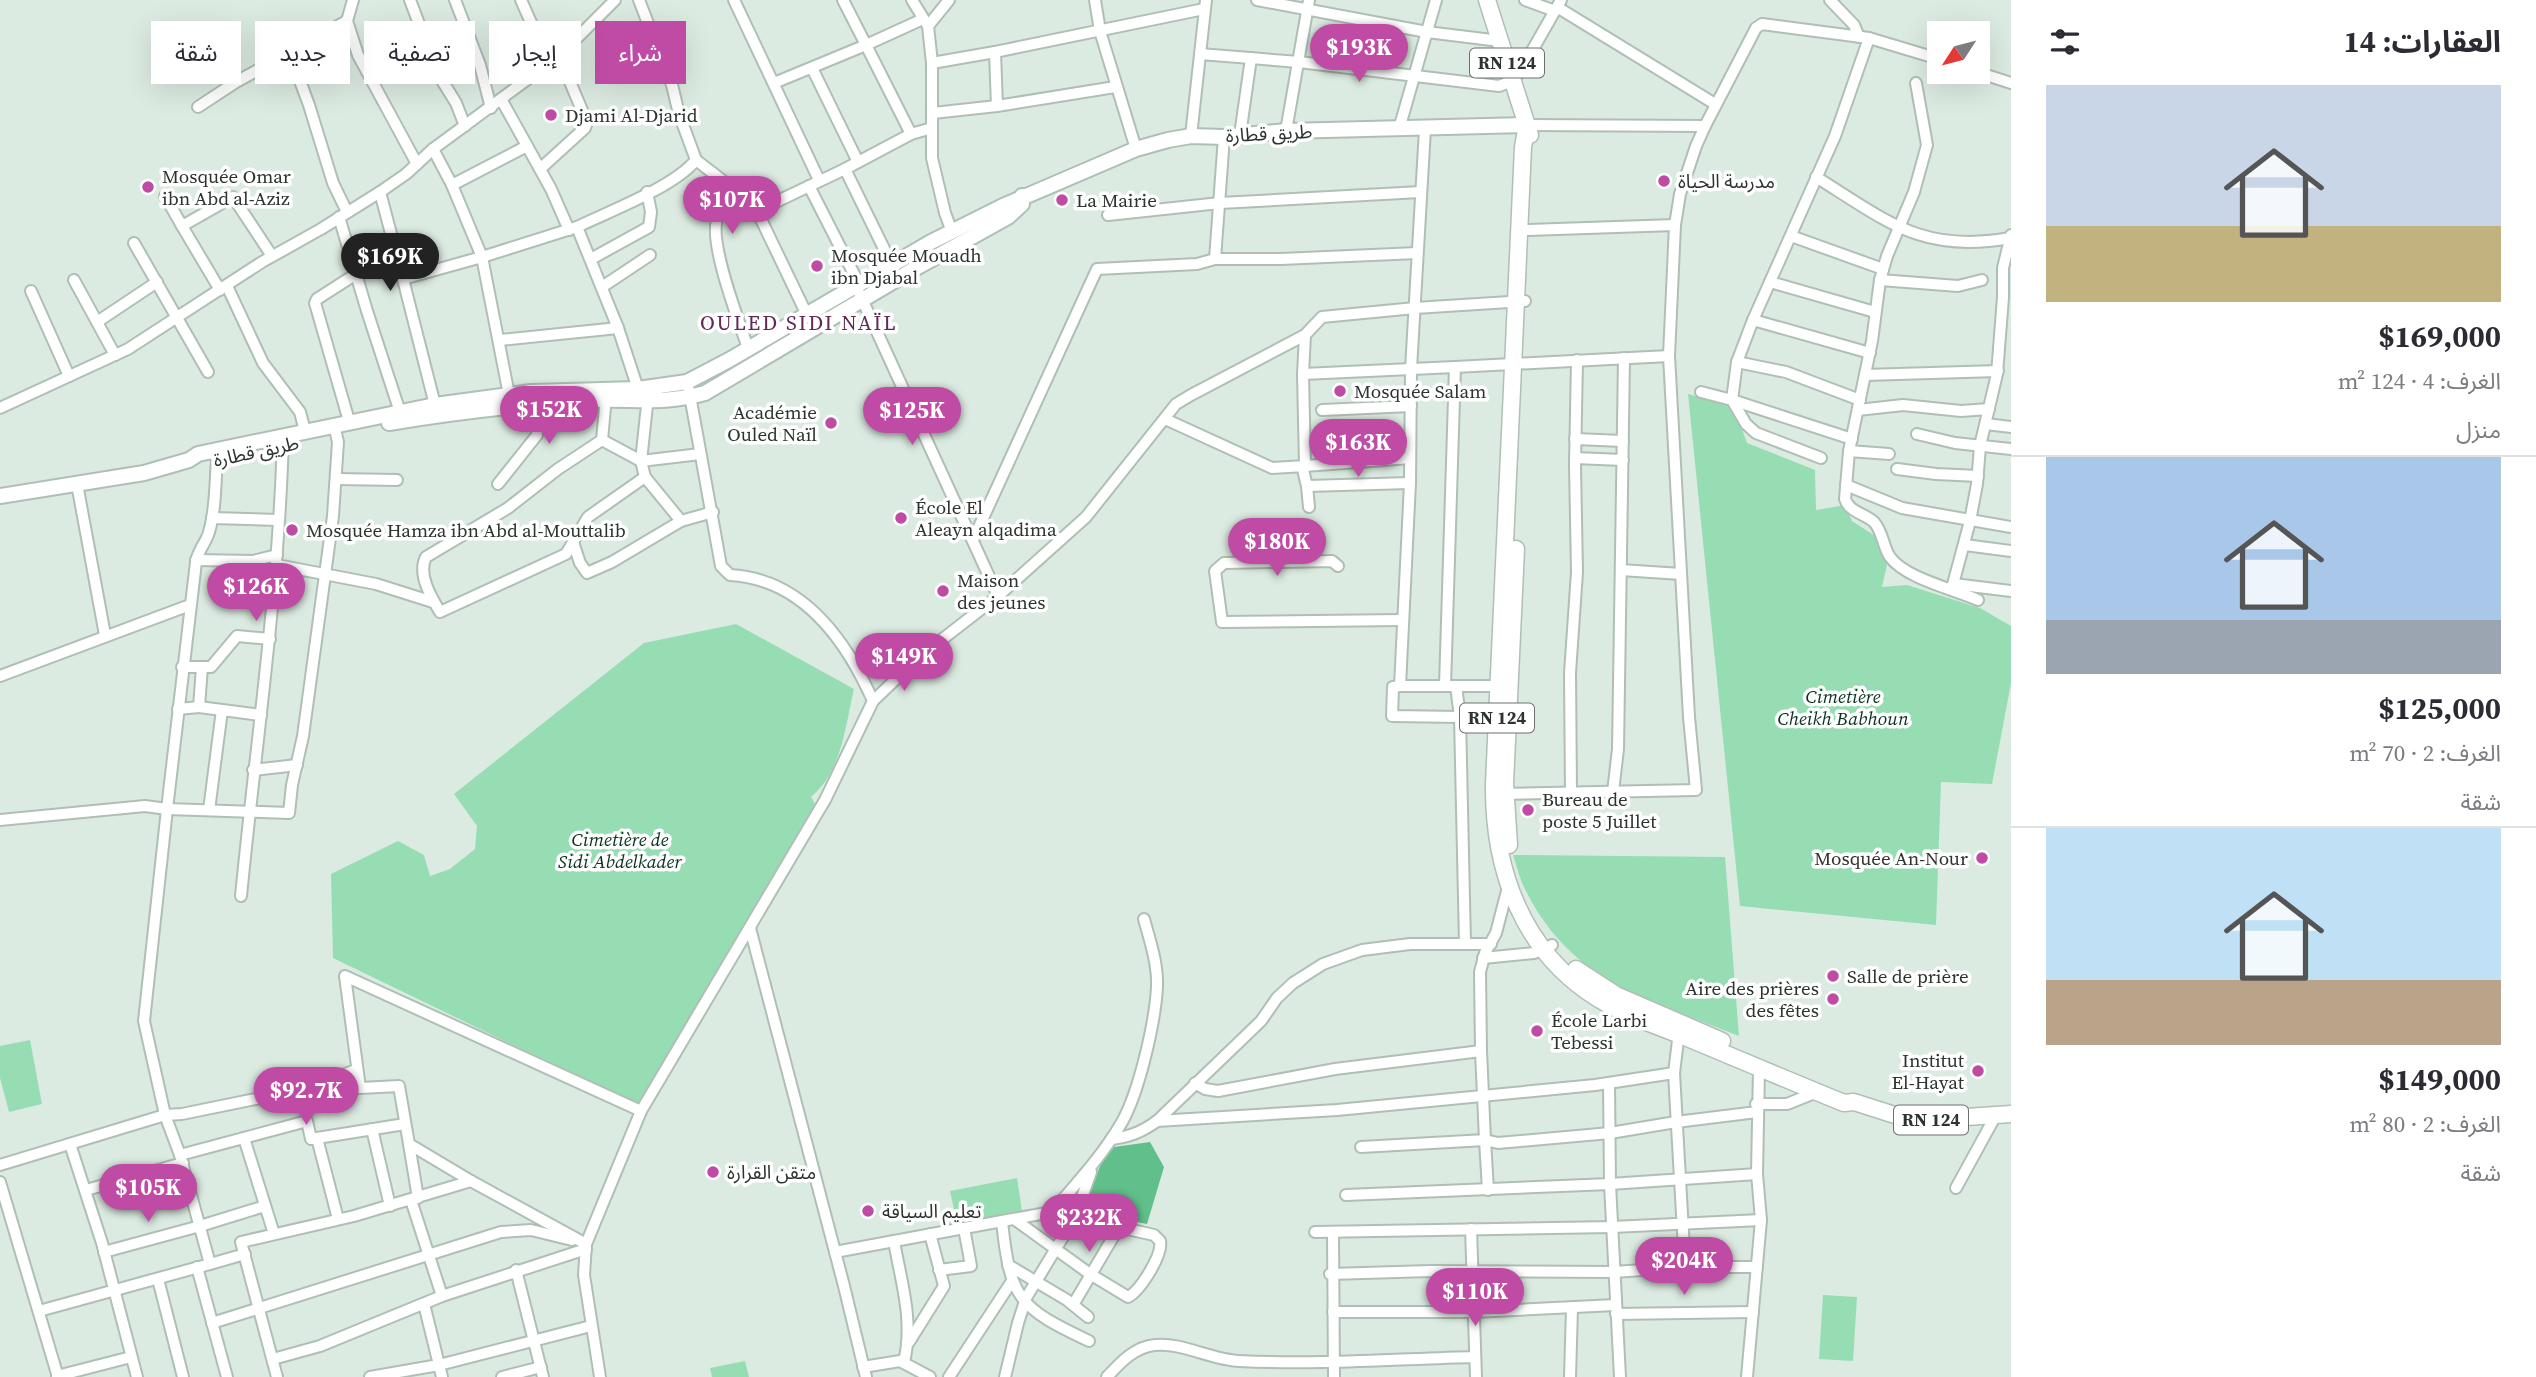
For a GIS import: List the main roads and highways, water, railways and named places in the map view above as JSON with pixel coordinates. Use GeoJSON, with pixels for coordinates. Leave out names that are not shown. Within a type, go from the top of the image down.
{"type":"FeatureCollection","features":[{"type":"Feature","properties":{"kind":"main road","name":"RN 124"},"geometry":{"type":"LineString","coordinates":[[1487,0],[1532,146],[1528,230],[1520,302]]}},
{"type":"Feature","properties":{"kind":"main road","name":"RN 124"},"geometry":{"type":"LineString","coordinates":[[1527,125],[1522,147],[1518,363],[1498,844],[1508,887],[1520,915],[1569,977],[1596,998],[1627,1014],[1679,1028],[1847,1096],[1854,1102],[1901,1117],[1922,1120],[2004,1114]]}},
{"type":"Feature","properties":{"kind":"main road","name":"طريق قطارة"},"geometry":{"type":"LineString","coordinates":[[283,440],[305,431],[392,422],[533,399],[645,393],[680,400],[688,390],[748,348],[952,232],[1022,196],[1136,149],[1191,135],[1527,125]]}},
{"type":"Feature","properties":{"kind":"main road","name":"طريق قطارة"},"geometry":{"type":"LineString","coordinates":[[688,390],[705,393],[737,375],[916,268],[1008,217],[1022,204],[1022,196]]}},
{"type":"Feature","properties":{"kind":"main road","name":"طريق قطارة"},"geometry":{"type":"LineString","coordinates":[[0,496],[144,474],[189,460],[199,462],[435,405],[509,395],[533,399]]}},
{"type":"Feature","properties":{"kind":"main road","name":"RN 124"},"geometry":{"type":"LineString","coordinates":[[1504,686],[1497,716],[1499,794],[1518,885],[1547,948]]}},
{"type":"Feature","properties":{"kind":"main road","name":"RN 124"},"geometry":{"type":"LineString","coordinates":[[1679,1028],[1759,1068],[1844,1103],[1854,1102]]}},
{"type":"Feature","properties":{"kind":"place","name":"Djami Al-Djarid"},"geometry":{"type":"Point","coordinates":[551,115]}},
{"type":"Feature","properties":{"kind":"place","name":"مدرسة الحياة"},"geometry":{"type":"Point","coordinates":[1664,181]}},
{"type":"Feature","properties":{"kind":"place","name":"Mosquée Omar ibn Abd al-Aziz"},"geometry":{"type":"Point","coordinates":[148,187]}},
{"type":"Feature","properties":{"kind":"place","name":"La Mairie"},"geometry":{"type":"Point","coordinates":[1062,200]}},
{"type":"Feature","properties":{"kind":"place","name":"Mosquée Mouadh ibn Djabal"},"geometry":{"type":"Point","coordinates":[817,266]}},
{"type":"Feature","properties":{"kind":"place","name":"Mosquée Salam"},"geometry":{"type":"Point","coordinates":[1340,391]}},
{"type":"Feature","properties":{"kind":"place","name":"Académie Ouled Naïl"},"geometry":{"type":"Point","coordinates":[831,423]}},
{"type":"Feature","properties":{"kind":"place","name":"École El Aleayn alqadima"},"geometry":{"type":"Point","coordinates":[901,518]}},
{"type":"Feature","properties":{"kind":"place","name":"Mosquée Hamza ibn Abd al-Mouttalib"},"geometry":{"type":"Point","coordinates":[292,530]}},
{"type":"Feature","properties":{"kind":"place","name":"Maison des jeunes"},"geometry":{"type":"Point","coordinates":[943,591]}},
{"type":"Feature","properties":{"kind":"place","name":"Bureau de poste 5 Juillet"},"geometry":{"type":"Point","coordinates":[1528,810]}},
{"type":"Feature","properties":{"kind":"place","name":"Mosquée An-Nour"},"geometry":{"type":"Point","coordinates":[1982,858]}},
{"type":"Feature","properties":{"kind":"place","name":"Salle de prière"},"geometry":{"type":"Point","coordinates":[1833,976]}},
{"type":"Feature","properties":{"kind":"place","name":"Aire des prières des fêtes"},"geometry":{"type":"Point","coordinates":[1833,999]}},
{"type":"Feature","properties":{"kind":"place","name":"École Larbi Tebessi"},"geometry":{"type":"Point","coordinates":[1537,1031]}},
{"type":"Feature","properties":{"kind":"place","name":"Institut El-Hayat"},"geometry":{"type":"Point","coordinates":[1978,1071]}},
{"type":"Feature","properties":{"kind":"place","name":"متقن القرارة"},"geometry":{"type":"Point","coordinates":[713,1172]}},
{"type":"Feature","properties":{"kind":"place","name":"تعليم السياقة"},"geometry":{"type":"Point","coordinates":[868,1211]}},
{"type":"Feature","properties":{"kind":"district","name":"OULED SIDI NAÏL"},"geometry":{"type":"Point","coordinates":[799,323]}},
{"type":"Feature","properties":{"kind":"park label","name":"Cimetière Cheikh Babhoun"},"geometry":{"type":"Point","coordinates":[1843,707]}},
{"type":"Feature","properties":{"kind":"park label","name":"Cimetière de Sidi Abdelkader"},"geometry":{"type":"Point","coordinates":[620,850]}}]}
